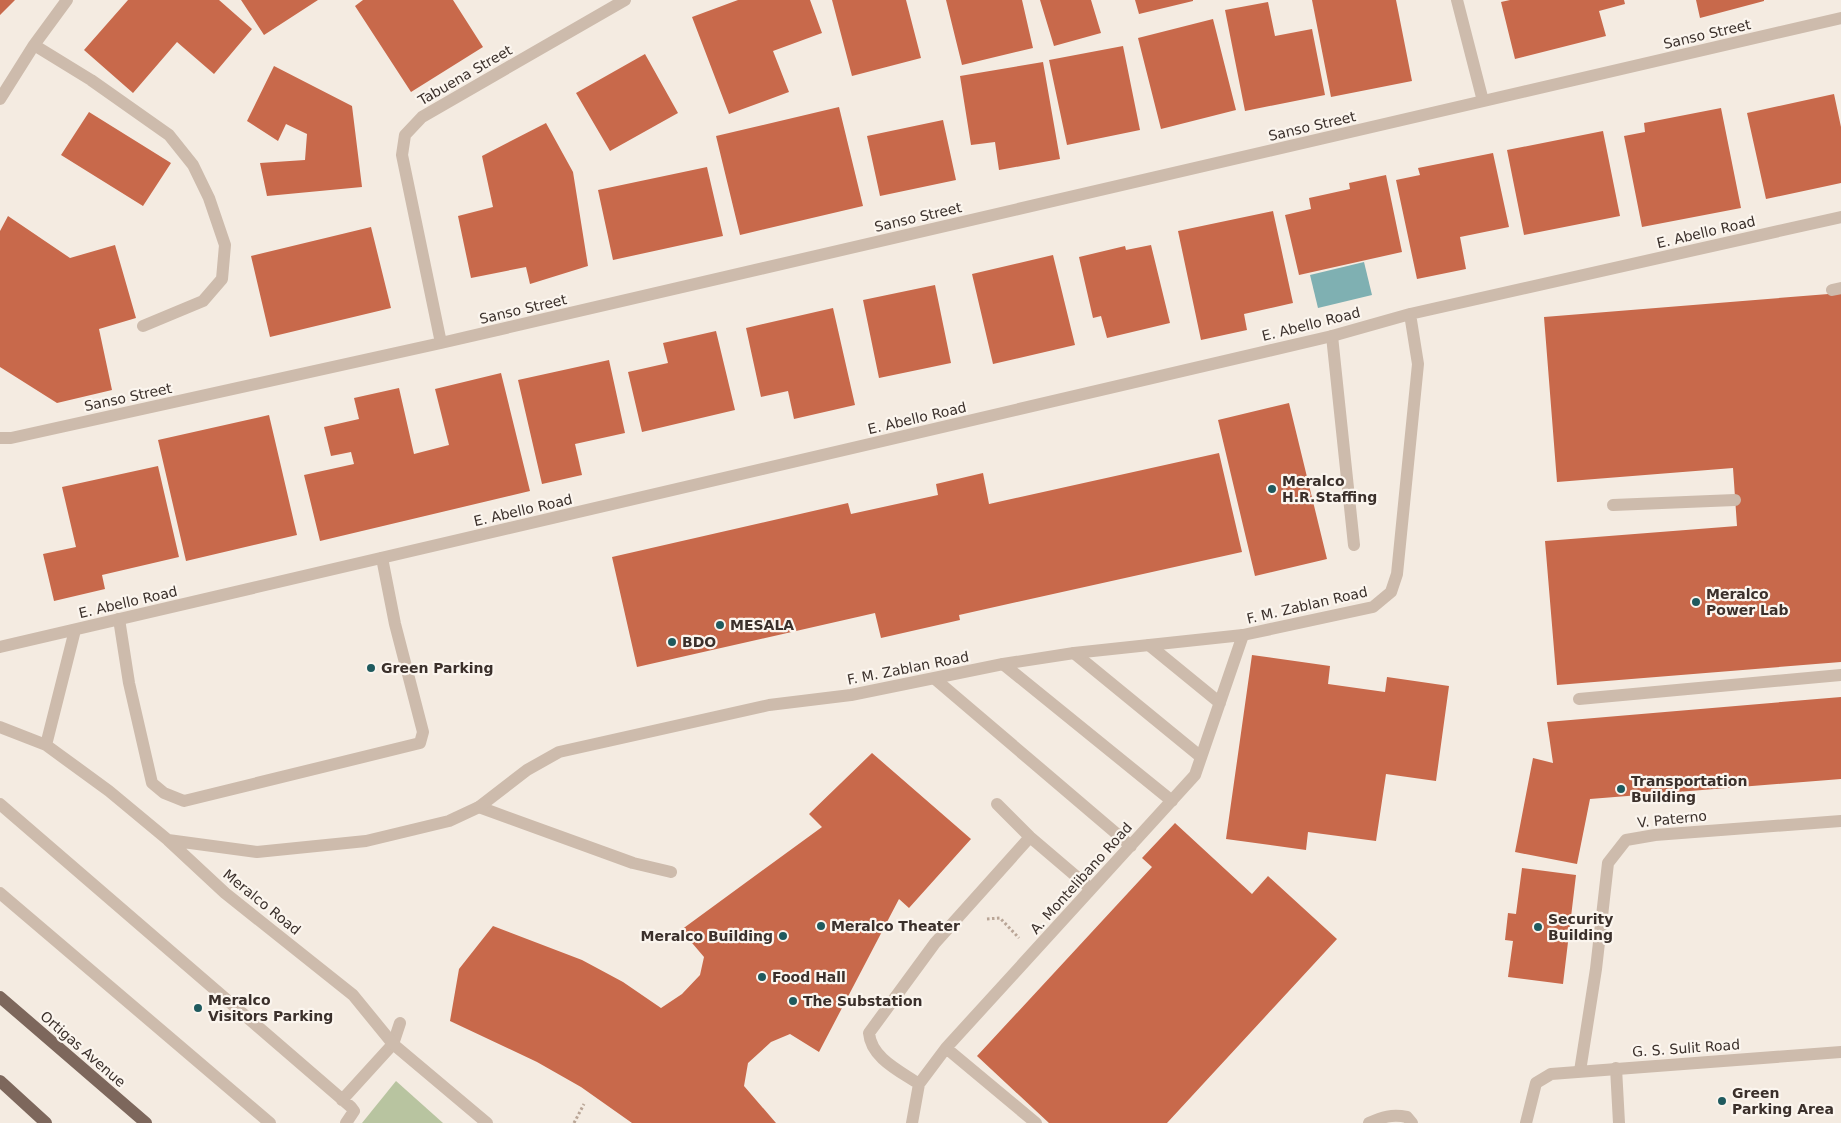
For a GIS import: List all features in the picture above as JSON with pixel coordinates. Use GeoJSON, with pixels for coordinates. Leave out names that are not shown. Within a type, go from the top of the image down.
{"type":"FeatureCollection","features":[{"type":"Feature","properties":{"kind":"main road","name":"Ortigas Avenue"},"geometry":{"type":"LineString","coordinates":[[0,997],[146,1123]]}},
{"type":"Feature","properties":{"kind":"main road"},"geometry":{"type":"LineString","coordinates":[[0,1081],[46,1123]]}},
{"type":"Feature","properties":{"kind":"street"},"geometry":{"type":"LineString","coordinates":[[0,99],[34,45],[67,0]]}},
{"type":"Feature","properties":{"kind":"street","name":"Tabuena Street"},"geometry":{"type":"LineString","coordinates":[[441,343],[402,155],[405,135],[422,117],[625,0]]}},
{"type":"Feature","properties":{"kind":"street"},"geometry":{"type":"LineString","coordinates":[[1456,0],[1483,102]]}},
{"type":"Feature","properties":{"kind":"street","name":"Sanso Street"},"geometry":{"type":"LineString","coordinates":[[0,438],[11,438],[441,343],[1841,18]]}},
{"type":"Feature","properties":{"kind":"street"},"geometry":{"type":"LineString","coordinates":[[34,45],[91,80],[169,135],[193,165],[209,198],[225,245],[222,279],[203,301],[144,326]]}},
{"type":"Feature","properties":{"kind":"street","name":"E. Abello Road"},"geometry":{"type":"LineString","coordinates":[[0,647],[1332,336],[1410,314],[1841,217]]}},
{"type":"Feature","properties":{"kind":"street","name":"F. M. Zablan Road"},"geometry":{"type":"LineString","coordinates":[[168,840],[257,852],[366,841],[449,821],[479,807],[527,770],[559,752],[770,705],[851,695],[1003,664],[1243,635],[1373,607],[1391,592],[1397,574],[1418,364],[1410,314]]}},
{"type":"Feature","properties":{"kind":"street"},"geometry":{"type":"LineString","coordinates":[[1332,336],[1354,545]]}},
{"type":"Feature","properties":{"kind":"street"},"geometry":{"type":"LineString","coordinates":[[1613,505],[1735,500]]}},
{"type":"Feature","properties":{"kind":"street"},"geometry":{"type":"LineString","coordinates":[[119,619],[129,683],[152,783],[164,794],[184,801],[420,743],[422,732],[395,624],[382,558]]}},
{"type":"Feature","properties":{"kind":"street"},"geometry":{"type":"LineString","coordinates":[[46,745],[75,630]]}},
{"type":"Feature","properties":{"kind":"street","name":"A. Montelibano Road"},"geometry":{"type":"LineString","coordinates":[[912,1123],[918,1084],[946,1048],[1195,775],[1243,635]]}},
{"type":"Feature","properties":{"kind":"street"},"geometry":{"type":"LineString","coordinates":[[1149,645],[1220,703]]}},
{"type":"Feature","properties":{"kind":"street"},"geometry":{"type":"LineString","coordinates":[[1074,654],[1202,757]]}},
{"type":"Feature","properties":{"kind":"street"},"geometry":{"type":"LineString","coordinates":[[1003,664],[1172,802]]}},
{"type":"Feature","properties":{"kind":"street"},"geometry":{"type":"LineString","coordinates":[[1579,699],[1841,675]]}},
{"type":"Feature","properties":{"kind":"street"},"geometry":{"type":"LineString","coordinates":[[935,678],[1131,846]]}},
{"type":"Feature","properties":{"kind":"street","name":"Meralco Road"},"geometry":{"type":"LineString","coordinates":[[0,727],[46,745],[109,791],[168,840],[225,893],[353,995],[393,1044],[487,1123]]}},
{"type":"Feature","properties":{"kind":"street"},"geometry":{"type":"LineString","coordinates":[[0,804],[354,1111],[346,1123]]}},
{"type":"Feature","properties":{"kind":"street"},"geometry":{"type":"LineString","coordinates":[[997,804],[1030,837],[1092,889]]}},
{"type":"Feature","properties":{"kind":"street"},"geometry":{"type":"LineString","coordinates":[[479,807],[633,863],[671,872]]}},
{"type":"Feature","properties":{"kind":"street","name":"V. Paterno"},"geometry":{"type":"LineString","coordinates":[[1580,1072],[1596,969],[1608,863],[1626,840],[1655,835],[1841,821]]}},
{"type":"Feature","properties":{"kind":"street"},"geometry":{"type":"LineString","coordinates":[[918,1084],[874,1052],[870,1043],[869,1033],[935,944],[1030,837]]}},
{"type":"Feature","properties":{"kind":"street"},"geometry":{"type":"LineString","coordinates":[[0,893],[270,1123]]}},
{"type":"Feature","properties":{"kind":"street"},"geometry":{"type":"LineString","coordinates":[[342,1100],[393,1044],[400,1023]]}},
{"type":"Feature","properties":{"kind":"street"},"geometry":{"type":"LineString","coordinates":[[946,1048],[1036,1123]]}},
{"type":"Feature","properties":{"kind":"street","name":"G. S. Sulit Road"},"geometry":{"type":"LineString","coordinates":[[1526,1123],[1536,1083],[1551,1074],[1841,1052]]}},
{"type":"Feature","properties":{"kind":"street"},"geometry":{"type":"LineString","coordinates":[[1616,1068],[1620,1123]]}},
{"type":"Feature","properties":{"kind":"street"},"geometry":{"type":"LineString","coordinates":[[1369,1123],[1380,1118],[1397,1115],[1407,1117],[1412,1123]]}},
{"type":"Feature","properties":{"kind":"path"},"geometry":{"type":"LineString","coordinates":[[955,921],[1000,918],[1033,953]]}},
{"type":"Feature","properties":{"kind":"path"},"geometry":{"type":"LineString","coordinates":[[574,1123],[584,1104]]}},
{"type":"Feature","properties":{"kind":"green space"},"geometry":{"type":"Polygon","coordinates":[[[396,1081],[443,1123],[362,1123],[396,1081]]]}},
{"type":"Feature","properties":{"kind":"water"},"geometry":{"type":"Polygon","coordinates":[[[1364,262],[1372,295],[1318,308],[1310,275],[1364,262]]]}},
{"type":"Feature","properties":{"kind":"building"},"geometry":{"type":"Polygon","coordinates":[[[0,0],[15,0],[0,15],[0,0]]]}},
{"type":"Feature","properties":{"kind":"building"},"geometry":{"type":"Polygon","coordinates":[[[128,0],[219,0],[252,29],[214,74],[177,42],[133,93],[84,50],[128,0]]]}},
{"type":"Feature","properties":{"kind":"building"},"geometry":{"type":"Polygon","coordinates":[[[241,0],[318,0],[264,35],[241,0]]]}},
{"type":"Feature","properties":{"kind":"building"},"geometry":{"type":"Polygon","coordinates":[[[363,0],[453,0],[483,47],[411,92],[355,6],[363,0]]]}},
{"type":"Feature","properties":{"kind":"building"},"geometry":{"type":"Polygon","coordinates":[[[738,0],[810,0],[822,33],[773,51],[789,92],[729,114],[692,17],[738,0]]]}},
{"type":"Feature","properties":{"kind":"building"},"geometry":{"type":"Polygon","coordinates":[[[832,0],[906,0],[921,58],[852,76],[832,0]]]}},
{"type":"Feature","properties":{"kind":"building"},"geometry":{"type":"Polygon","coordinates":[[[946,0],[1022,0],[1033,48],[962,65],[946,0]]]}},
{"type":"Feature","properties":{"kind":"building"},"geometry":{"type":"Polygon","coordinates":[[[1040,0],[1091,0],[1101,33],[1054,46],[1040,0]]]}},
{"type":"Feature","properties":{"kind":"building"},"geometry":{"type":"Polygon","coordinates":[[[1135,0],[1193,0],[1193,1],[1139,14],[1135,0]]]}},
{"type":"Feature","properties":{"kind":"building"},"geometry":{"type":"Polygon","coordinates":[[[1312,0],[1396,0],[1412,81],[1331,97],[1312,0]]]}},
{"type":"Feature","properties":{"kind":"building"},"geometry":{"type":"Polygon","coordinates":[[[1510,0],[1624,0],[1625,4],[1599,11],[1606,36],[1515,59],[1501,2],[1510,0]]]}},
{"type":"Feature","properties":{"kind":"building"},"geometry":{"type":"Polygon","coordinates":[[[1696,0],[1764,0],[1764,1],[1700,18],[1696,0]]]}},
{"type":"Feature","properties":{"kind":"building"},"geometry":{"type":"Polygon","coordinates":[[[1268,2],[1275,36],[1312,29],[1325,95],[1245,111],[1225,10],[1268,2]]]}},
{"type":"Feature","properties":{"kind":"building"},"geometry":{"type":"Polygon","coordinates":[[[1213,19],[1236,110],[1161,129],[1138,38],[1213,19]]]}},
{"type":"Feature","properties":{"kind":"building"},"geometry":{"type":"Polygon","coordinates":[[[1123,46],[1140,130],[1067,145],[1049,60],[1123,46]]]}},
{"type":"Feature","properties":{"kind":"building"},"geometry":{"type":"Polygon","coordinates":[[[645,54],[678,113],[610,151],[576,93],[645,54]]]}},
{"type":"Feature","properties":{"kind":"building"},"geometry":{"type":"Polygon","coordinates":[[[1043,62],[1060,159],[999,170],[995,142],[971,145],[960,76],[1043,62]]]}},
{"type":"Feature","properties":{"kind":"building"},"geometry":{"type":"Polygon","coordinates":[[[274,66],[352,106],[362,187],[267,196],[260,163],[305,160],[307,134],[286,124],[278,141],[247,121],[274,66]]]}},
{"type":"Feature","properties":{"kind":"building"},"geometry":{"type":"Polygon","coordinates":[[[1834,94],[1841,127],[1841,183],[1766,199],[1747,113],[1834,94]]]}},
{"type":"Feature","properties":{"kind":"building"},"geometry":{"type":"Polygon","coordinates":[[[839,107],[863,206],[740,235],[716,136],[839,107]]]}},
{"type":"Feature","properties":{"kind":"building"},"geometry":{"type":"Polygon","coordinates":[[[1721,108],[1741,208],[1642,227],[1624,136],[1645,132],[1644,123],[1721,108]]]}},
{"type":"Feature","properties":{"kind":"building"},"geometry":{"type":"Polygon","coordinates":[[[89,112],[171,163],[143,206],[61,155],[89,112]]]}},
{"type":"Feature","properties":{"kind":"building"},"geometry":{"type":"Polygon","coordinates":[[[943,120],[956,180],[880,196],[867,136],[943,120]]]}},
{"type":"Feature","properties":{"kind":"building"},"geometry":{"type":"Polygon","coordinates":[[[546,123],[573,172],[588,266],[530,284],[526,267],[471,278],[458,216],[493,207],[482,156],[546,123]]]}},
{"type":"Feature","properties":{"kind":"building"},"geometry":{"type":"Polygon","coordinates":[[[1603,131],[1620,216],[1524,235],[1507,150],[1603,131]]]}},
{"type":"Feature","properties":{"kind":"building"},"geometry":{"type":"Polygon","coordinates":[[[1493,153],[1509,227],[1460,237],[1466,269],[1417,279],[1396,180],[1420,175],[1418,168],[1493,153]]]}},
{"type":"Feature","properties":{"kind":"building"},"geometry":{"type":"Polygon","coordinates":[[[707,167],[723,236],[613,260],[598,190],[707,167]]]}},
{"type":"Feature","properties":{"kind":"building"},"geometry":{"type":"Polygon","coordinates":[[[1386,175],[1402,252],[1299,275],[1285,215],[1311,209],[1309,198],[1350,189],[1349,183],[1386,175]]]}},
{"type":"Feature","properties":{"kind":"building"},"geometry":{"type":"Polygon","coordinates":[[[1273,211],[1293,303],[1244,314],[1247,330],[1201,340],[1178,231],[1273,211]]]}},
{"type":"Feature","properties":{"kind":"building"},"geometry":{"type":"Polygon","coordinates":[[[8,216],[70,258],[115,245],[136,318],[99,329],[112,390],[57,403],[0,367],[0,231],[8,216]]]}},
{"type":"Feature","properties":{"kind":"building"},"geometry":{"type":"Polygon","coordinates":[[[371,227],[391,308],[270,337],[251,256],[371,227]]]}},
{"type":"Feature","properties":{"kind":"building"},"geometry":{"type":"Polygon","coordinates":[[[1151,245],[1170,323],[1107,338],[1101,316],[1093,318],[1079,257],[1125,246],[1126,250],[1151,245]]]}},
{"type":"Feature","properties":{"kind":"building"},"geometry":{"type":"Polygon","coordinates":[[[1053,255],[1075,345],[993,364],[972,274],[1053,255]]]}},
{"type":"Feature","properties":{"kind":"building"},"geometry":{"type":"Polygon","coordinates":[[[935,285],[951,363],[879,378],[863,300],[935,285]]]}},
{"type":"Feature","properties":{"kind":"building"},"geometry":{"type":"Polygon","coordinates":[[[1841,293],[1841,662],[1557,685],[1545,541],[1737,526],[1733,468],[1557,482],[1544,317],[1841,293]]]}},
{"type":"Feature","properties":{"kind":"building"},"geometry":{"type":"Polygon","coordinates":[[[833,308],[855,405],[794,419],[788,391],[761,397],[746,328],[833,308]]]}},
{"type":"Feature","properties":{"kind":"building"},"geometry":{"type":"Polygon","coordinates":[[[716,331],[735,410],[642,432],[628,372],[668,363],[663,343],[716,331]]]}},
{"type":"Feature","properties":{"kind":"building"},"geometry":{"type":"Polygon","coordinates":[[[609,360],[625,433],[575,444],[582,475],[542,484],[518,380],[609,360]]]}},
{"type":"Feature","properties":{"kind":"building"},"geometry":{"type":"Polygon","coordinates":[[[501,373],[530,491],[320,541],[304,475],[354,464],[351,452],[331,456],[324,427],[359,419],[354,398],[399,388],[414,454],[449,445],[435,389],[501,373]]]}},
{"type":"Feature","properties":{"kind":"building","name":"Meralco H.R.Staffing"},"geometry":{"type":"Polygon","coordinates":[[[1289,403],[1327,559],[1255,576],[1218,420],[1289,403]]]}},
{"type":"Feature","properties":{"kind":"building"},"geometry":{"type":"Polygon","coordinates":[[[269,415],[297,535],[186,561],[158,440],[269,415]]]}},
{"type":"Feature","properties":{"kind":"building"},"geometry":{"type":"Polygon","coordinates":[[[1219,453],[1242,552],[959,615],[960,620],[881,638],[875,613],[637,667],[612,557],[848,503],[851,514],[938,495],[936,484],[983,473],[989,504],[1219,453]]]}},
{"type":"Feature","properties":{"kind":"building"},"geometry":{"type":"Polygon","coordinates":[[[158,466],[179,557],[102,575],[105,589],[54,601],[43,554],[76,547],[62,487],[158,466]]]}},
{"type":"Feature","properties":{"kind":"building"},"geometry":{"type":"Polygon","coordinates":[[[1252,655],[1330,666],[1328,684],[1385,692],[1387,677],[1449,686],[1436,781],[1386,774],[1376,841],[1308,832],[1306,850],[1226,839],[1252,655]]]}},
{"type":"Feature","properties":{"kind":"building","name":"Transportation Building"},"geometry":{"type":"Polygon","coordinates":[[[1841,697],[1841,779],[1590,799],[1577,864],[1515,852],[1533,758],[1553,763],[1547,722],[1841,697]]]}},
{"type":"Feature","properties":{"kind":"building","name":"Meralco Building"},"geometry":{"type":"Polygon","coordinates":[[[872,753],[971,839],[909,908],[899,899],[819,1052],[790,1034],[771,1042],[748,1063],[744,1086],[776,1123],[632,1123],[581,1087],[537,1062],[450,1021],[459,969],[493,926],[582,960],[623,982],[661,1008],[682,994],[700,975],[704,957],[681,930],[822,827],[809,814],[872,753]]]}},
{"type":"Feature","properties":{"kind":"building"},"geometry":{"type":"Polygon","coordinates":[[[1175,823],[1252,894],[1268,876],[1337,939],[1167,1123],[1049,1123],[977,1056],[1152,867],[1142,858],[1175,823]]]}},
{"type":"Feature","properties":{"kind":"building","name":"Security Building"},"geometry":{"type":"Polygon","coordinates":[[[1522,868],[1576,875],[1563,984],[1508,977],[1513,941],[1505,940],[1508,913],[1516,914],[1522,868]]]}},
{"type":"Feature","properties":{"kind":"place","name":"Meralco H.R.Staffing"},"geometry":{"type":"Point","coordinates":[1272,489]}},
{"type":"Feature","properties":{"kind":"place","name":"Meralco Power Lab"},"geometry":{"type":"Point","coordinates":[1696,602]}},
{"type":"Feature","properties":{"kind":"place","name":"MESALA"},"geometry":{"type":"Point","coordinates":[720,625]}},
{"type":"Feature","properties":{"kind":"place","name":"BDO"},"geometry":{"type":"Point","coordinates":[672,642]}},
{"type":"Feature","properties":{"kind":"place","name":"Green Parking"},"geometry":{"type":"Point","coordinates":[371,668]}},
{"type":"Feature","properties":{"kind":"place","name":"Transportation Building"},"geometry":{"type":"Point","coordinates":[1621,789]}},
{"type":"Feature","properties":{"kind":"place","name":"Meralco Theater"},"geometry":{"type":"Point","coordinates":[821,926]}},
{"type":"Feature","properties":{"kind":"place","name":"Security Building"},"geometry":{"type":"Point","coordinates":[1538,927]}},
{"type":"Feature","properties":{"kind":"place","name":"Meralco Building"},"geometry":{"type":"Point","coordinates":[783,936]}},
{"type":"Feature","properties":{"kind":"place","name":"Food Hall"},"geometry":{"type":"Point","coordinates":[762,977]}},
{"type":"Feature","properties":{"kind":"place","name":"The Substation"},"geometry":{"type":"Point","coordinates":[793,1001]}},
{"type":"Feature","properties":{"kind":"place","name":"Meralco Visitors Parking"},"geometry":{"type":"Point","coordinates":[198,1008]}},
{"type":"Feature","properties":{"kind":"place","name":"Green Parking Area"},"geometry":{"type":"Point","coordinates":[1722,1101]}}]}
